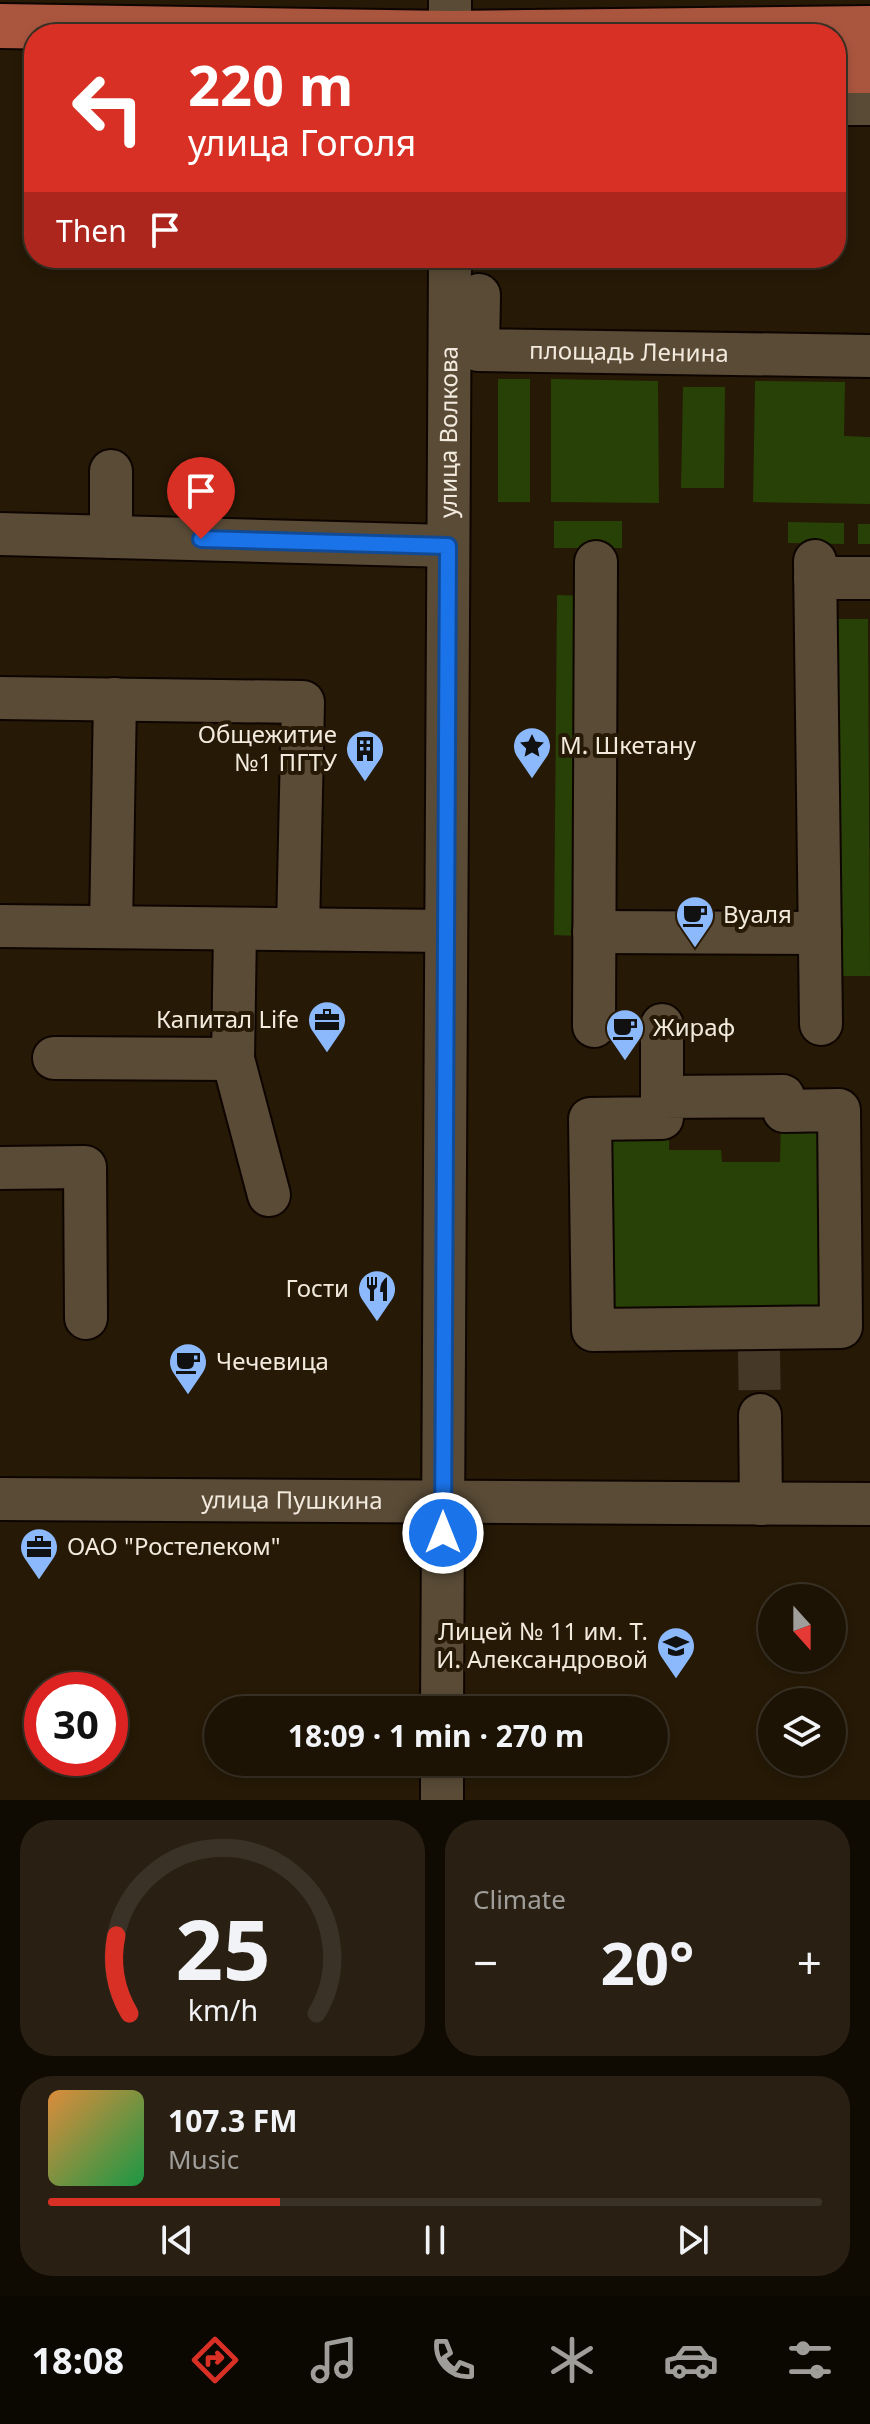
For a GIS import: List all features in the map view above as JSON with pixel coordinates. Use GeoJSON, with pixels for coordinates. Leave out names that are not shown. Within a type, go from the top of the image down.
{"type":"FeatureCollection","features":[{"type":"Feature","properties":{"kind":"main road"},"geometry":{"type":"LineString","coordinates":[[0,26],[136,14],[301,24]]}},
{"type":"Feature","properties":{"kind":"main road"},"geometry":{"type":"LineString","coordinates":[[846,28],[870,28]]}},
{"type":"Feature","properties":{"kind":"main road"},"geometry":{"type":"LineString","coordinates":[[0,55],[24,56]]}},
{"type":"Feature","properties":{"kind":"main road"},"geometry":{"type":"LineString","coordinates":[[846,71],[870,71]]}},
{"type":"Feature","properties":{"kind":"street"},"geometry":{"type":"LineString","coordinates":[[450,0],[450,24]]}},
{"type":"Feature","properties":{"kind":"street"},"geometry":{"type":"LineString","coordinates":[[846,104],[870,104]]}},
{"type":"Feature","properties":{"kind":"street","name":"улица Волкова"},"geometry":{"type":"LineString","coordinates":[[442,1696],[450,268]]}},
{"type":"Feature","properties":{"kind":"street","name":"площадь Ленина"},"geometry":{"type":"LineString","coordinates":[[479,268],[478,350],[870,356]]}},
{"type":"Feature","properties":{"kind":"street"},"geometry":{"type":"LineString","coordinates":[[111,471],[111,537]]}},
{"type":"Feature","properties":{"kind":"street"},"geometry":{"type":"LineString","coordinates":[[0,534],[448,546]]}},
{"type":"Feature","properties":{"kind":"street"},"geometry":{"type":"LineString","coordinates":[[594,1026],[596,562]]}},
{"type":"Feature","properties":{"kind":"street"},"geometry":{"type":"LineString","coordinates":[[821,1024],[815,570],[870,578]]}},
{"type":"Feature","properties":{"kind":"street"},"geometry":{"type":"LineString","coordinates":[[0,698],[303,702],[298,929]]}},
{"type":"Feature","properties":{"kind":"street"},"geometry":{"type":"LineString","coordinates":[[111,927],[115,699]]}},
{"type":"Feature","properties":{"kind":"street"},"geometry":{"type":"LineString","coordinates":[[0,926],[446,931]]}},
{"type":"Feature","properties":{"kind":"street"},"geometry":{"type":"LineString","coordinates":[[235,929],[233,1059],[269,1195]]}},
{"type":"Feature","properties":{"kind":"street"},"geometry":{"type":"LineString","coordinates":[[594,932],[820,933]]}},
{"type":"Feature","properties":{"kind":"street"},"geometry":{"type":"LineString","coordinates":[[662,1025],[662,1097],[662,1118],[590,1119],[593,1330],[759,1338],[841,1327],[839,1110],[784,1111],[783,1096],[662,1097]]}},
{"type":"Feature","properties":{"kind":"street"},"geometry":{"type":"LineString","coordinates":[[54,1058],[233,1059]]}},
{"type":"Feature","properties":{"kind":"street"},"geometry":{"type":"LineString","coordinates":[[0,1168],[85,1167],[86,1318]]}},
{"type":"Feature","properties":{"kind":"street"},"geometry":{"type":"LineString","coordinates":[[760,1415],[761,1504]]}},
{"type":"Feature","properties":{"kind":"street","name":"улица Пушкина"},"geometry":{"type":"LineString","coordinates":[[0,1499],[870,1504]]}},
{"type":"Feature","properties":{"kind":"street"},"geometry":{"type":"LineString","coordinates":[[442,1776],[442,1800]]}},
{"type":"Feature","properties":{"kind":"green space"},"geometry":{"type":"Polygon","coordinates":[[[498,379],[530,379],[530,502],[498,502],[498,379]]]}},
{"type":"Feature","properties":{"kind":"green space"},"geometry":{"type":"Polygon","coordinates":[[[551,379],[658,381],[659,503],[551,502],[551,379]]]}},
{"type":"Feature","properties":{"kind":"green space"},"geometry":{"type":"Polygon","coordinates":[[[755,381],[845,382],[844,436],[870,437],[870,504],[753,502],[755,381]]]}},
{"type":"Feature","properties":{"kind":"green space"},"geometry":{"type":"Polygon","coordinates":[[[683,387],[725,387],[724,488],[681,488],[683,387]]]}},
{"type":"Feature","properties":{"kind":"green space"},"geometry":{"type":"Polygon","coordinates":[[[554,521],[622,521],[622,548],[554,548],[554,521]]]}},
{"type":"Feature","properties":{"kind":"green space"},"geometry":{"type":"Polygon","coordinates":[[[788,522],[844,523],[844,544],[788,543],[788,522]]]}},
{"type":"Feature","properties":{"kind":"green space"},"geometry":{"type":"Polygon","coordinates":[[[858,524],[870,524],[870,544],[858,544],[858,524]]]}},
{"type":"Feature","properties":{"kind":"green space"},"geometry":{"type":"Polygon","coordinates":[[[557,595],[584,596],[581,936],[554,935],[557,595]]]}},
{"type":"Feature","properties":{"kind":"green space"},"geometry":{"type":"Polygon","coordinates":[[[832,619],[868,619],[870,976],[836,976],[832,619]]]}},
{"type":"Feature","properties":{"kind":"green space"},"geometry":{"type":"Polygon","coordinates":[[[833,1114],[834,1321],[600,1322],[599,1127],[669,1126],[669,1150],[721,1150],[722,1162],[780,1162],[781,1115],[833,1114]]]}},
{"type":"Feature","properties":{"kind":"tunnel"},"geometry":{"type":"LineString","coordinates":[[759,1348],[760,1415]]}},
{"type":"Feature","properties":{"kind":"place","name":"М. Шкетану"},"geometry":{"type":"Point","coordinates":[532,780]}},
{"type":"Feature","properties":{"kind":"place","name":"Общежитие №1 ПГТУ"},"geometry":{"type":"Point","coordinates":[365,783]}},
{"type":"Feature","properties":{"kind":"place","name":"Вуаля"},"geometry":{"type":"Point","coordinates":[695,949]}},
{"type":"Feature","properties":{"kind":"place","name":"Капитал Life"},"geometry":{"type":"Point","coordinates":[327,1054]}},
{"type":"Feature","properties":{"kind":"place","name":"Жираф"},"geometry":{"type":"Point","coordinates":[625,1062]}},
{"type":"Feature","properties":{"kind":"place","name":"Гости"},"geometry":{"type":"Point","coordinates":[377,1323]}},
{"type":"Feature","properties":{"kind":"place","name":"Чечевица"},"geometry":{"type":"Point","coordinates":[188,1396]}},
{"type":"Feature","properties":{"kind":"place","name":"ОАО \"Ростелеком\""},"geometry":{"type":"Point","coordinates":[39,1581]}},
{"type":"Feature","properties":{"kind":"place","name":"Лицей № 11 им. Т. И. Александровой"},"geometry":{"type":"Point","coordinates":[676,1680]}},
{"type":"Feature","properties":{"kind":"route"},"geometry":{"type":"LineString","coordinates":[[201,539],[448,546],[443,1533]]}}]}
